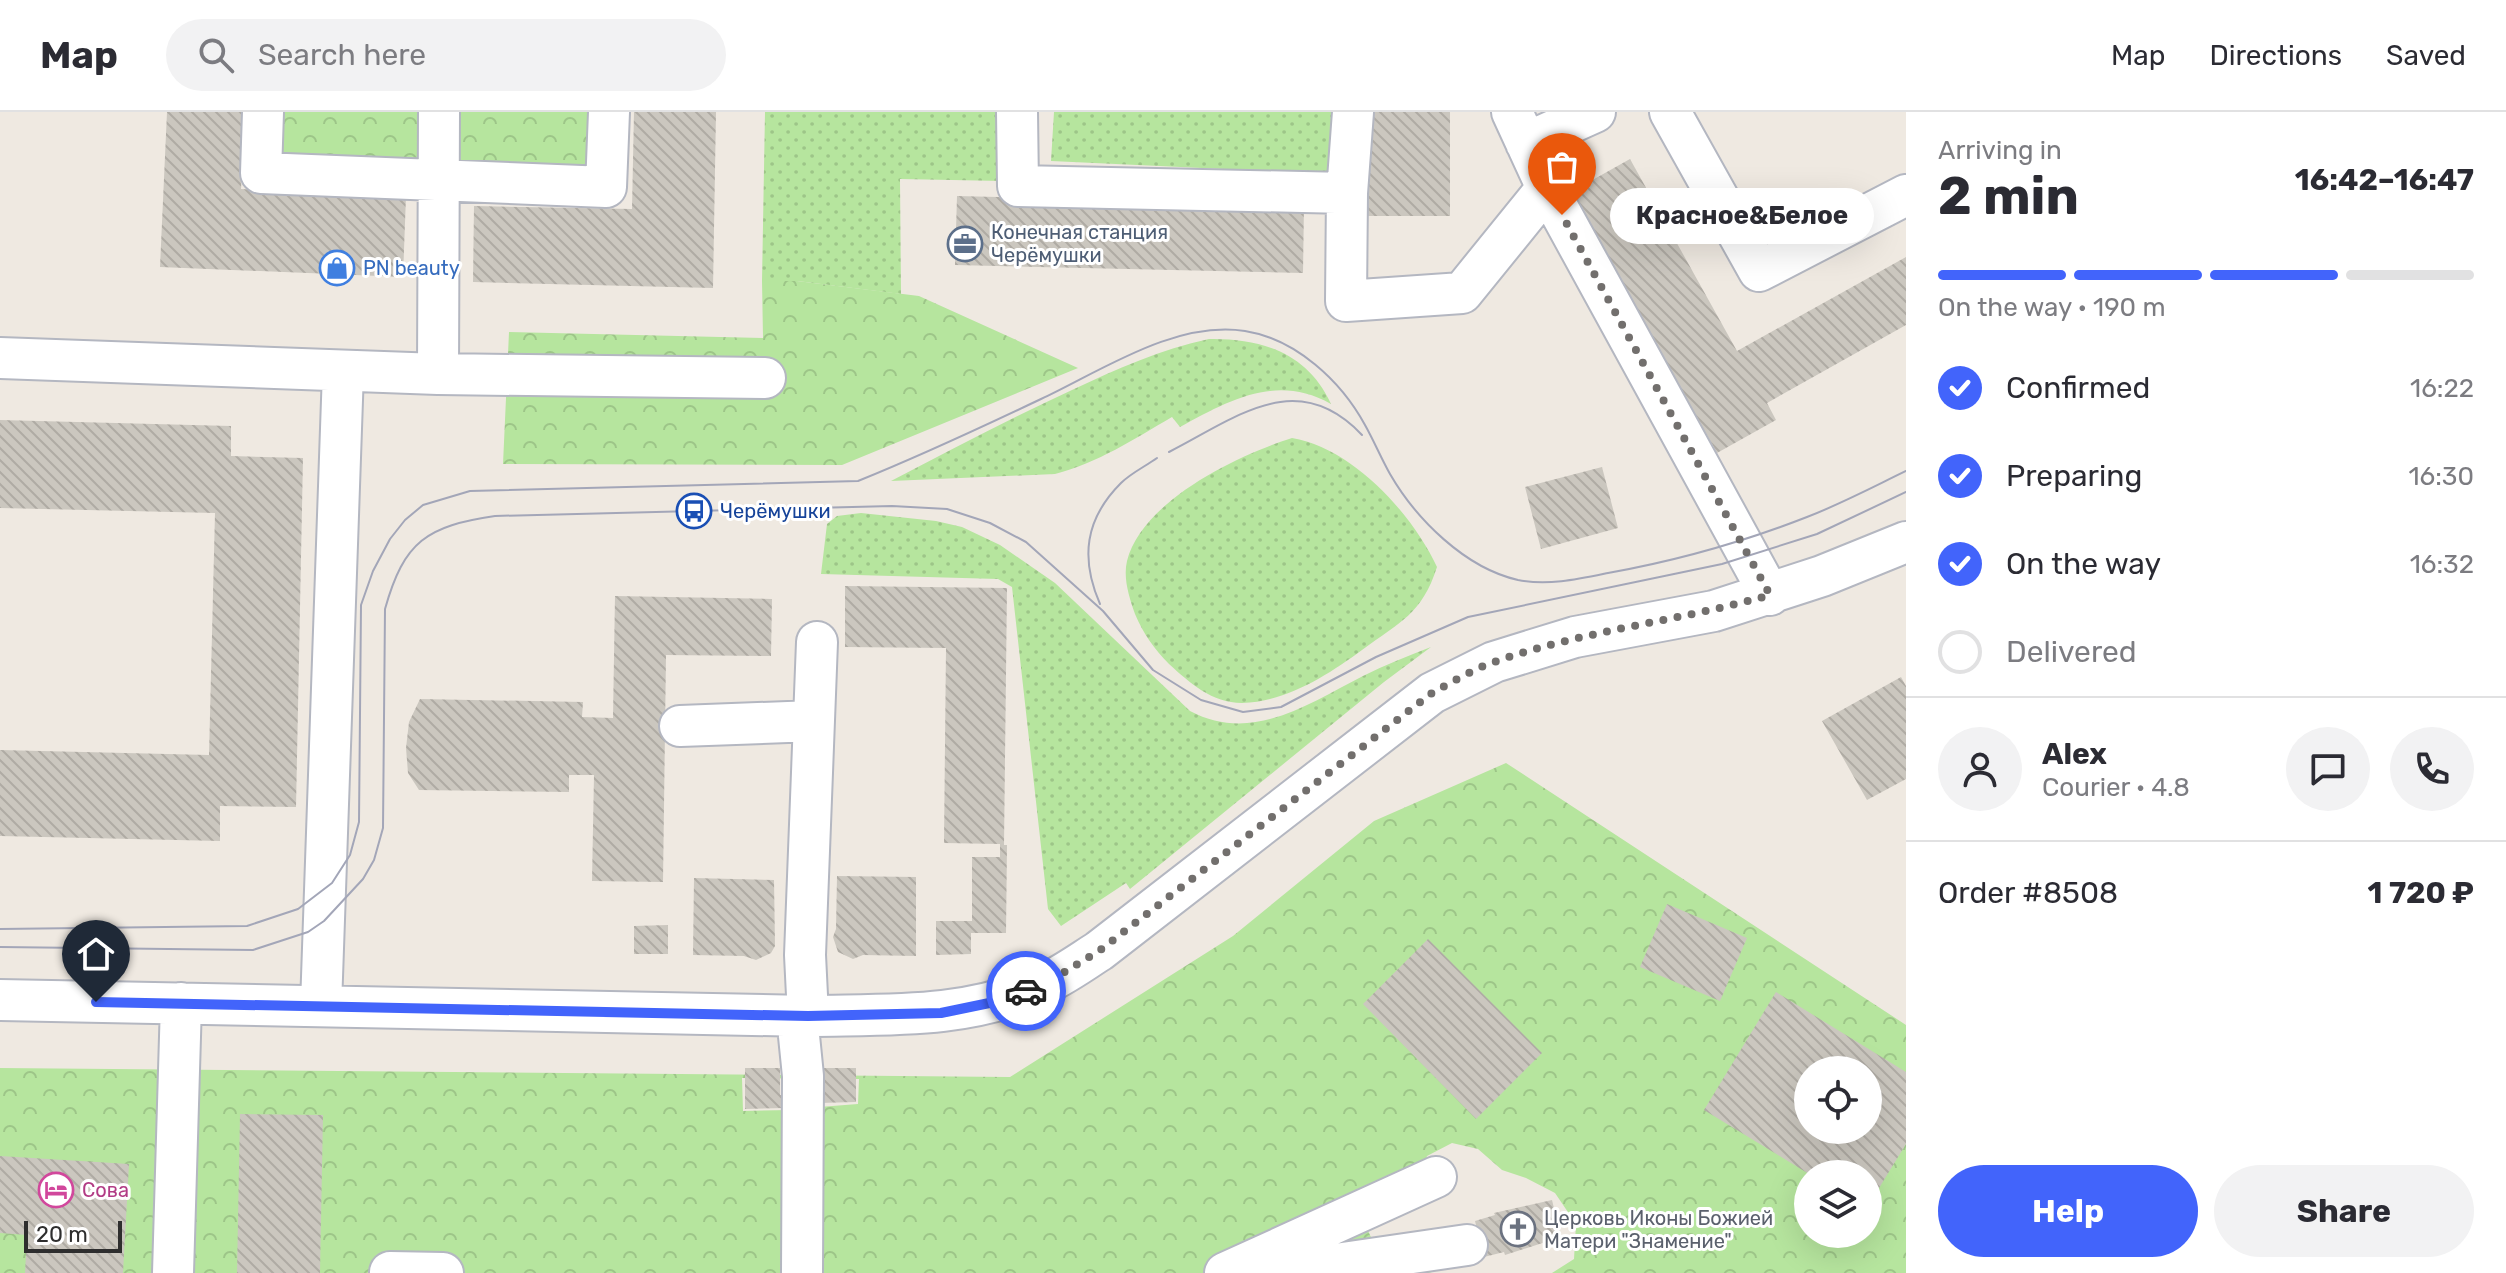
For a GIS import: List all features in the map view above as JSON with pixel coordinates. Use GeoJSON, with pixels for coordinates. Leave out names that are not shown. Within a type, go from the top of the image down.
{"type":"FeatureCollection","features":[{"type":"Feature","properties":{"kind":"street"},"geometry":{"type":"LineString","coordinates":[[263,112],[261,173],[606,187],[609,112]]}},
{"type":"Feature","properties":{"kind":"street"},"geometry":{"type":"LineString","coordinates":[[438,374],[439,112]]}},
{"type":"Feature","properties":{"kind":"street"},"geometry":{"type":"LineString","coordinates":[[1353,112],[1347,193],[1346,301],[1462,293],[1547,188]]}},
{"type":"Feature","properties":{"kind":"street"},"geometry":{"type":"LineString","coordinates":[[1595,112],[1519,128],[1547,188],[1770,595]]}},
{"type":"Feature","properties":{"kind":"street"},"geometry":{"type":"LineString","coordinates":[[1670,112],[1759,271],[1906,195]]}},
{"type":"Feature","properties":{"kind":"street"},"geometry":{"type":"LineString","coordinates":[[1020,115],[1018,186],[1347,193]]}},
{"type":"Feature","properties":{"kind":"street"},"geometry":{"type":"LineString","coordinates":[[0,358],[438,374],[765,378]]}},
{"type":"Feature","properties":{"kind":"street"},"geometry":{"type":"LineString","coordinates":[[321,1006],[343,371]]}},
{"type":"Feature","properties":{"kind":"street"},"geometry":{"type":"LineString","coordinates":[[0,1000],[802,1016],[941,1013],[999,1001],[1043,985],[1099,951],[1432,693],[1494,662],[1575,637],[1714,611],[1770,595],[1906,542]]}},
{"type":"Feature","properties":{"kind":"street"},"geometry":{"type":"LineString","coordinates":[[802,1273],[802,1016],[817,642]]}},
{"type":"Feature","properties":{"kind":"street"},"geometry":{"type":"LineString","coordinates":[[680,726],[814,721]]}},
{"type":"Feature","properties":{"kind":"street"},"geometry":{"type":"LineString","coordinates":[[173,1273],[181,1003]]}},
{"type":"Feature","properties":{"kind":"street"},"geometry":{"type":"LineString","coordinates":[[1225,1273],[1436,1177]]}},
{"type":"Feature","properties":{"kind":"street"},"geometry":{"type":"LineString","coordinates":[[1274,1273],[1467,1245]]}},
{"type":"Feature","properties":{"kind":"street"},"geometry":{"type":"LineString","coordinates":[[390,1272],[443,1273]]}},
{"type":"Feature","properties":{"kind":"green space"},"geometry":{"type":"Polygon","coordinates":[[[275,112],[598,112],[596,174],[273,161],[275,112]]]}},
{"type":"Feature","properties":{"kind":"green space"},"geometry":{"type":"Polygon","coordinates":[[[765,112],[1005,112],[1003,181],[900,179],[901,294],[797,281],[762,281],[765,112]]]}},
{"type":"Feature","properties":{"kind":"green space"},"geometry":{"type":"Polygon","coordinates":[[[1054,112],[1333,112],[1330,174],[1051,161],[1054,112]]]}},
{"type":"Feature","properties":{"kind":"green space"},"geometry":{"type":"Polygon","coordinates":[[[762,281],[797,281],[919,296],[1078,368],[842,465],[503,464],[509,332],[763,338],[762,281]]]}},
{"type":"Feature","properties":{"kind":"green space"},"geometry":{"type":"Polygon","coordinates":[[[1209,339],[1247,342],[1281,352],[1310,372],[1331,404],[1291,391],[1253,394],[1216,408],[1180,427],[1172,417],[1101,457],[1055,474],[891,481],[1106,375],[1156,354],[1209,339]]]}},
{"type":"Feature","properties":{"kind":"green space"},"geometry":{"type":"Polygon","coordinates":[[[1292,438],[1336,455],[1378,486],[1412,525],[1437,567],[1424,596],[1408,616],[1335,669],[1306,686],[1275,698],[1242,703],[1221,700],[1185,678],[1149,640],[1131,601],[1126,581],[1127,561],[1136,539],[1172,500],[1220,469],[1292,438]]]}},
{"type":"Feature","properties":{"kind":"green space"},"geometry":{"type":"Polygon","coordinates":[[[861,513],[936,521],[962,527],[1000,545],[1055,583],[1190,711],[1213,720],[1257,722],[1279,716],[1431,647],[1130,889],[1126,883],[1061,926],[1048,909],[1012,587],[998,579],[821,574],[827,524],[837,516],[861,513]]]}},
{"type":"Feature","properties":{"kind":"green space"},"geometry":{"type":"Polygon","coordinates":[[[1506,763],[1906,1025],[1906,1273],[1552,1273],[1574,1259],[1576,1224],[1555,1193],[1502,1170],[1478,1149],[1452,1143],[1427,1156],[1419,1180],[1363,1220],[1376,1248],[1412,1267],[1432,1273],[819,1273],[819,1107],[858,1104],[859,1079],[742,1078],[743,1111],[790,1110],[784,1273],[0,1273],[0,1068],[1010,1077],[1233,936],[1374,821],[1506,763]]]}},
{"type":"Feature","properties":{"kind":"building"},"geometry":{"type":"Polygon","coordinates":[[[167,112],[245,112],[241,189],[406,196],[403,277],[160,267],[167,112]]]}},
{"type":"Feature","properties":{"kind":"building"},"geometry":{"type":"Polygon","coordinates":[[[634,112],[716,112],[713,288],[473,282],[474,206],[632,209],[634,112]]]}},
{"type":"Feature","properties":{"kind":"building"},"geometry":{"type":"Polygon","coordinates":[[[1369,112],[1450,112],[1450,216],[1368,216],[1369,112]]]}},
{"type":"Feature","properties":{"kind":"building"},"geometry":{"type":"Polygon","coordinates":[[[1630,159],[1737,351],[1906,257],[1906,325],[1767,403],[1776,420],[1717,453],[1571,192],[1630,159]]]}},
{"type":"Feature","properties":{"kind":"building"},"geometry":{"type":"Polygon","coordinates":[[[957,196],[1304,204],[1303,273],[955,265],[957,196]]]}},
{"type":"Feature","properties":{"kind":"building"},"geometry":{"type":"Polygon","coordinates":[[[0,420],[231,426],[231,456],[303,458],[296,807],[220,806],[220,841],[0,836],[0,750],[209,755],[215,513],[0,508],[0,420]]]}},
{"type":"Feature","properties":{"kind":"building"},"geometry":{"type":"Polygon","coordinates":[[[1602,467],[1618,528],[1541,549],[1525,487],[1602,467]]]}},
{"type":"Feature","properties":{"kind":"building"},"geometry":{"type":"Polygon","coordinates":[[[845,586],[1007,588],[1006,933],[971,933],[971,954],[936,955],[936,921],[972,921],[972,857],[1000,857],[1000,844],[944,843],[946,648],[845,647],[845,586]]]}},
{"type":"Feature","properties":{"kind":"building"},"geometry":{"type":"Polygon","coordinates":[[[615,596],[772,599],[771,656],[666,655],[663,882],[592,881],[594,775],[569,775],[569,792],[419,790],[408,773],[406,748],[409,722],[420,699],[583,702],[582,717],[613,718],[615,596]]]}},
{"type":"Feature","properties":{"kind":"building"},"geometry":{"type":"Polygon","coordinates":[[[1901,677],[1906,686],[1906,779],[1867,800],[1822,721],[1901,677]]]}},
{"type":"Feature","properties":{"kind":"building"},"geometry":{"type":"Polygon","coordinates":[[[837,876],[916,877],[916,956],[863,955],[853,959],[838,952],[833,937],[836,929],[837,876]]]}},
{"type":"Feature","properties":{"kind":"building"},"geometry":{"type":"Polygon","coordinates":[[[694,878],[774,880],[775,946],[771,953],[756,960],[744,956],[693,955],[694,878]]]}},
{"type":"Feature","properties":{"kind":"building"},"geometry":{"type":"Polygon","coordinates":[[[1667,904],[1747,938],[1720,1001],[1640,967],[1667,904]]]}},
{"type":"Feature","properties":{"kind":"building"},"geometry":{"type":"Polygon","coordinates":[[[668,925],[668,954],[634,954],[634,926],[668,925]]]}},
{"type":"Feature","properties":{"kind":"building"},"geometry":{"type":"Polygon","coordinates":[[[1428,939],[1542,1053],[1476,1119],[1363,1004],[1428,939]]]}},
{"type":"Feature","properties":{"kind":"building"},"geometry":{"type":"Polygon","coordinates":[[[1776,992],[1880,1056],[1794,1056],[1794,1144],[1882,1144],[1882,1057],[1906,1072],[1906,1144],[1882,1183],[1882,1160],[1794,1160],[1794,1165],[1704,1110],[1776,992]]]}},
{"type":"Feature","properties":{"kind":"building"},"geometry":{"type":"Polygon","coordinates":[[[745,1068],[780,1068],[780,1095],[784,1095],[785,1108],[745,1109],[745,1068]]]}},
{"type":"Feature","properties":{"kind":"building"},"geometry":{"type":"Polygon","coordinates":[[[819,1068],[856,1068],[856,1102],[819,1103],[819,1068]]]}},
{"type":"Feature","properties":{"kind":"building"},"geometry":{"type":"Polygon","coordinates":[[[240,1114],[323,1115],[320,1273],[237,1273],[240,1114]]]}},
{"type":"Feature","properties":{"kind":"building"},"geometry":{"type":"Polygon","coordinates":[[[0,1156],[129,1164],[123,1273],[25,1273],[27,1235],[0,1233],[0,1156]]]}},
{"type":"Feature","properties":{"kind":"building","name":"Церковь Иконы Божией Матери \"Знамение\""},"geometry":{"type":"Polygon","coordinates":[[[1552,1200],[1561,1237],[1505,1255],[1504,1252],[1484,1257],[1475,1221],[1494,1213],[1552,1200]]]}},
{"type":"Feature","properties":{"kind":"tram line"},"geometry":{"type":"LineString","coordinates":[[0,929],[247,926],[298,909],[332,883],[350,855],[359,822],[361,605],[373,571],[390,539],[405,520],[423,505],[470,491],[858,481],[995,421],[1139,350],[1192,333],[1219,330],[1245,331],[1264,336],[1282,343],[1315,364],[1355,409],[1390,474],[1428,524],[1479,565],[1518,580],[1552,582],[1575,579],[1709,550],[1820,512],[1906,471]]}},
{"type":"Feature","properties":{"kind":"tram line"},"geometry":{"type":"LineString","coordinates":[[1169,452],[1242,413],[1290,401],[1314,404],[1338,415],[1362,435]]}},
{"type":"Feature","properties":{"kind":"tram line"},"geometry":{"type":"LineString","coordinates":[[1100,604],[1088,555],[1093,525],[1121,483],[1157,458]]}},
{"type":"Feature","properties":{"kind":"tram line"},"geometry":{"type":"LineString","coordinates":[[0,947],[253,950],[308,932],[324,921],[363,879],[374,860],[383,828],[385,609],[392,586],[410,552],[422,541],[435,532],[472,520],[495,516],[892,506],[947,509],[990,523],[1026,542],[1103,611],[1153,670],[1201,700],[1243,712],[1281,707],[1376,657],[1468,617],[1722,564],[1817,534],[1906,492]]}},
{"type":"Feature","properties":{"kind":"way so far"},"geometry":{"type":"LineString","coordinates":[[1026,991],[1043,985],[1099,951],[1432,693],[1494,662],[1575,637],[1714,611],[1770,595],[1562,215]]}},
{"type":"Feature","properties":{"kind":"place","name":"Красное&Белое"},"geometry":{"type":"Point","coordinates":[1562,215]}},
{"type":"Feature","properties":{"kind":"place","name":"Конечная станция Черёмушки"},"geometry":{"type":"Point","coordinates":[965,244]}},
{"type":"Feature","properties":{"kind":"place","name":"PN beauty"},"geometry":{"type":"Point","coordinates":[337,268]}},
{"type":"Feature","properties":{"kind":"place","name":"Черёмушки"},"geometry":{"type":"Point","coordinates":[694,511]}},
{"type":"Feature","properties":{"kind":"place","name":"Сова"},"geometry":{"type":"Point","coordinates":[56,1190]}},
{"type":"Feature","properties":{"kind":"place","name":"Церковь Иконы Божией Матери \"Знамение\""},"geometry":{"type":"Point","coordinates":[1518,1229]}},
{"type":"Feature","properties":{"kind":"route"},"geometry":{"type":"LineString","coordinates":[[96,1002],[808,1016],[941,1013],[999,1001],[1026,991]]}}]}
